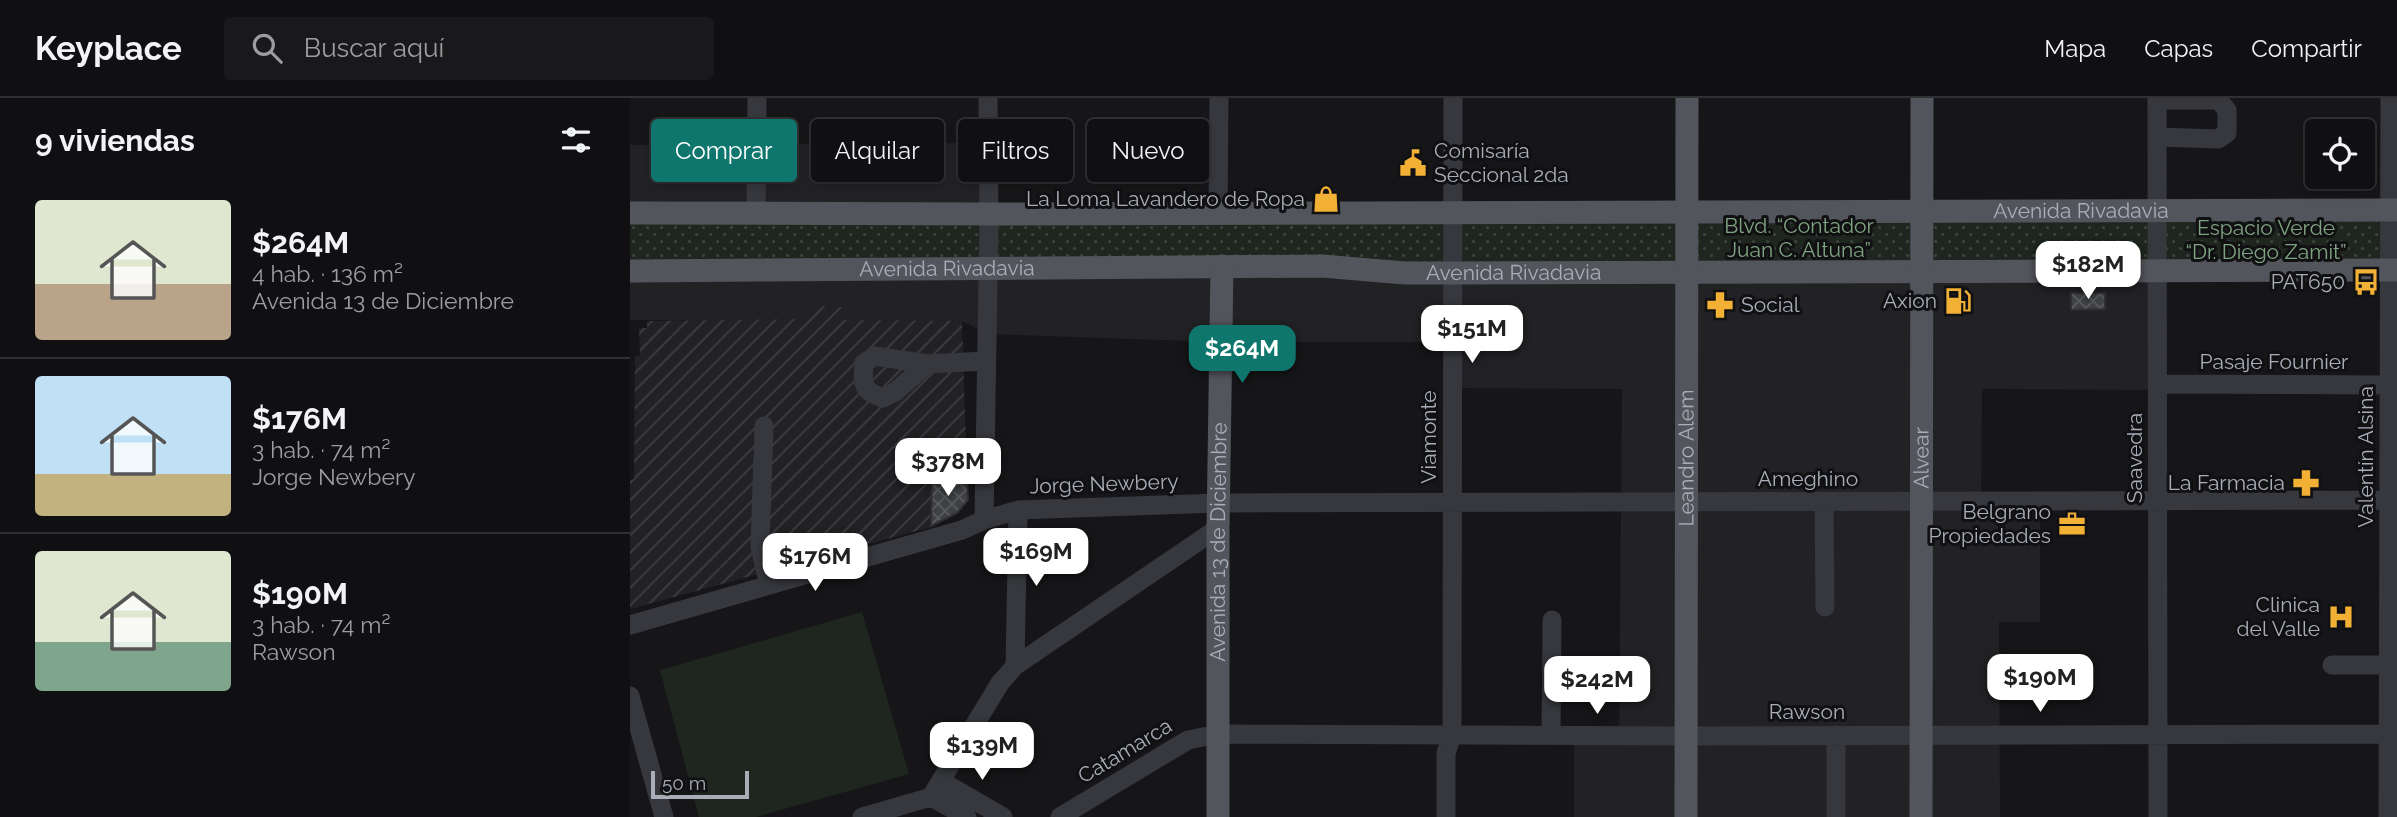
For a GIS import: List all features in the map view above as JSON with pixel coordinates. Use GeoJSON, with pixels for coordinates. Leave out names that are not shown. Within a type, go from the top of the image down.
{"type":"FeatureCollection","features":[{"type":"Feature","properties":{"kind":"main road","name":"Leandro Alem"},"geometry":{"type":"LineString","coordinates":[[1686,817],[1687,98]]}},
{"type":"Feature","properties":{"kind":"main road","name":"Alvear"},"geometry":{"type":"LineString","coordinates":[[1921,817],[1922,98]]}},
{"type":"Feature","properties":{"kind":"main road","name":"Avenida Rivadavia"},"geometry":{"type":"LineString","coordinates":[[630,213],[2393,210]]}},
{"type":"Feature","properties":{"kind":"main road","name":"Avenida Rivadavia"},"geometry":{"type":"LineString","coordinates":[[630,271],[1222,266],[1322,266],[1452,273],[2393,270]]}},
{"type":"Feature","properties":{"kind":"main road","name":"Avenida 13 de Diciembre"},"geometry":{"type":"LineString","coordinates":[[1219,817],[1218,528],[1222,266]]}},
{"type":"Feature","properties":{"kind":"street"},"geometry":{"type":"LineString","coordinates":[[756,213],[757,98]]}},
{"type":"Feature","properties":{"kind":"street"},"geometry":{"type":"LineString","coordinates":[[984,520],[988,98]]}},
{"type":"Feature","properties":{"kind":"street"},"geometry":{"type":"LineString","coordinates":[[1218,213],[1219,98]]}},
{"type":"Feature","properties":{"kind":"street","name":"Viamonte"},"geometry":{"type":"LineString","coordinates":[[1453,98],[1451,502],[1454,817]]}},
{"type":"Feature","properties":{"kind":"street","name":"Valentín Alsina"},"geometry":{"type":"LineString","coordinates":[[2388,817],[2393,734],[2389,665],[2393,500],[2389,385],[2393,270],[2390,98]]}},
{"type":"Feature","properties":{"kind":"street"},"geometry":{"type":"LineString","coordinates":[[2157,99],[2218,100],[2227,110],[2227,132],[2218,139],[2157,138]]}},
{"type":"Feature","properties":{"kind":"street","name":"Saavedra"},"geometry":{"type":"LineString","coordinates":[[2157,99],[2158,817]]}},
{"type":"Feature","properties":{"kind":"street"},"geometry":{"type":"LineString","coordinates":[[927,364],[986,361]]}},
{"type":"Feature","properties":{"kind":"street","name":"Pasaje Fournier"},"geometry":{"type":"LineString","coordinates":[[2158,384],[2389,385]]}},
{"type":"Feature","properties":{"kind":"street"},"geometry":{"type":"LineString","coordinates":[[764,426],[760,547],[769,585]]}},
{"type":"Feature","properties":{"kind":"street","name":"Ameghino"},"geometry":{"type":"LineString","coordinates":[[1219,503],[2393,500]]}},
{"type":"Feature","properties":{"kind":"street"},"geometry":{"type":"LineString","coordinates":[[1824,501],[1825,607]]}},
{"type":"Feature","properties":{"kind":"street","name":"Jorge Newbery"},"geometry":{"type":"LineString","coordinates":[[630,625],[962,530],[1018,510],[1219,503]]}},
{"type":"Feature","properties":{"kind":"street"},"geometry":{"type":"LineString","coordinates":[[1015,666],[1018,510]]}},
{"type":"Feature","properties":{"kind":"street"},"geometry":{"type":"LineString","coordinates":[[862,817],[936,789],[1000,683],[1015,666],[1218,528]]}},
{"type":"Feature","properties":{"kind":"street"},"geometry":{"type":"LineString","coordinates":[[1551,735],[1552,620]]}},
{"type":"Feature","properties":{"kind":"street"},"geometry":{"type":"LineString","coordinates":[[2332,665],[2389,665]]}},
{"type":"Feature","properties":{"kind":"street"},"geometry":{"type":"LineString","coordinates":[[630,696],[664,817]]}},
{"type":"Feature","properties":{"kind":"street","name":"Rawson"},"geometry":{"type":"LineString","coordinates":[[1218,734],[2393,734]]}},
{"type":"Feature","properties":{"kind":"street","name":"Catamarca"},"geometry":{"type":"LineString","coordinates":[[1060,817],[1188,740],[1218,734]]}},
{"type":"Feature","properties":{"kind":"street","name":"Viamonte"},"geometry":{"type":"LineString","coordinates":[[1446,817],[1446,753],[1452,735]]}},
{"type":"Feature","properties":{"kind":"street"},"geometry":{"type":"LineString","coordinates":[[1836,735],[1836,817]]}},
{"type":"Feature","properties":{"kind":"street"},"geometry":{"type":"LineString","coordinates":[[936,789],[967,817]]}},
{"type":"Feature","properties":{"kind":"street"},"geometry":{"type":"LineString","coordinates":[[936,789],[1003,817]]}},
{"type":"Feature","properties":{"kind":"shaded area"},"geometry":{"type":"Polygon","coordinates":[[[944,143],[958,143],[958,182],[989,182],[990,268],[2158,271],[2158,390],[1982,389],[1981,501],[2040,501],[2040,622],[1999,622],[2000,817],[1574,817],[1574,736],[1619,735],[1622,389],[1452,388],[1452,342],[1221,342],[987,334],[962,321],[630,320],[630,145],[651,145],[651,182],[797,182],[797,144],[811,144],[811,182],[944,182],[944,143]]]}},
{"type":"Feature","properties":{"kind":"shaded area"},"geometry":{"type":"Polygon","coordinates":[[[810,306],[844,307],[844,320],[962,321],[967,478],[932,478],[931,527],[630,609],[630,480],[634,479],[635,357],[640,355],[639,328],[647,328],[647,321],[809,319],[810,306]]]}},
{"type":"Feature","properties":{"kind":"green space"},"geometry":{"type":"Polygon","coordinates":[[[2389,210],[2388,271],[630,271],[630,213],[2389,210]]]}},
{"type":"Feature","properties":{"kind":"green space"},"geometry":{"type":"Polygon","coordinates":[[[862,612],[909,774],[756,817],[699,817],[660,670],[862,612]]]}},
{"type":"Feature","properties":{"kind":"building"},"geometry":{"type":"Polygon","coordinates":[[[2071,293],[2105,293],[2105,309],[2071,310],[2071,293]]]}},
{"type":"Feature","properties":{"kind":"building"},"geometry":{"type":"Polygon","coordinates":[[[932,478],[967,478],[968,500],[957,513],[931,526],[932,478]]]}},
{"type":"Feature","properties":{"kind":"place","name":"Comisaría Seccional 2da"},"geometry":{"type":"Point","coordinates":[1413,163]}},
{"type":"Feature","properties":{"kind":"place","name":"La Loma Lavandero de Ropa"},"geometry":{"type":"Point","coordinates":[1326,199]}},
{"type":"Feature","properties":{"kind":"place","name":"PAT650"},"geometry":{"type":"Point","coordinates":[2366,282]}},
{"type":"Feature","properties":{"kind":"place","name":"Axion"},"geometry":{"type":"Point","coordinates":[1958,301]}},
{"type":"Feature","properties":{"kind":"place","name":"Social"},"geometry":{"type":"Point","coordinates":[1720,305]}},
{"type":"Feature","properties":{"kind":"place","name":"La Farmacia"},"geometry":{"type":"Point","coordinates":[2306,483]}},
{"type":"Feature","properties":{"kind":"place","name":"Belgrano Propiedades"},"geometry":{"type":"Point","coordinates":[2072,524]}},
{"type":"Feature","properties":{"kind":"place","name":"Clinica del Valle"},"geometry":{"type":"Point","coordinates":[2341,617]}},
{"type":"Feature","properties":{"kind":"park label","name":"Blvd. “Contador Juan C. Altuna”"},"geometry":{"type":"Point","coordinates":[1799,238]}},
{"type":"Feature","properties":{"kind":"park label","name":"Espacio Verde “Dr. Diego Zamit”"},"geometry":{"type":"Point","coordinates":[2266,240]}}]}
